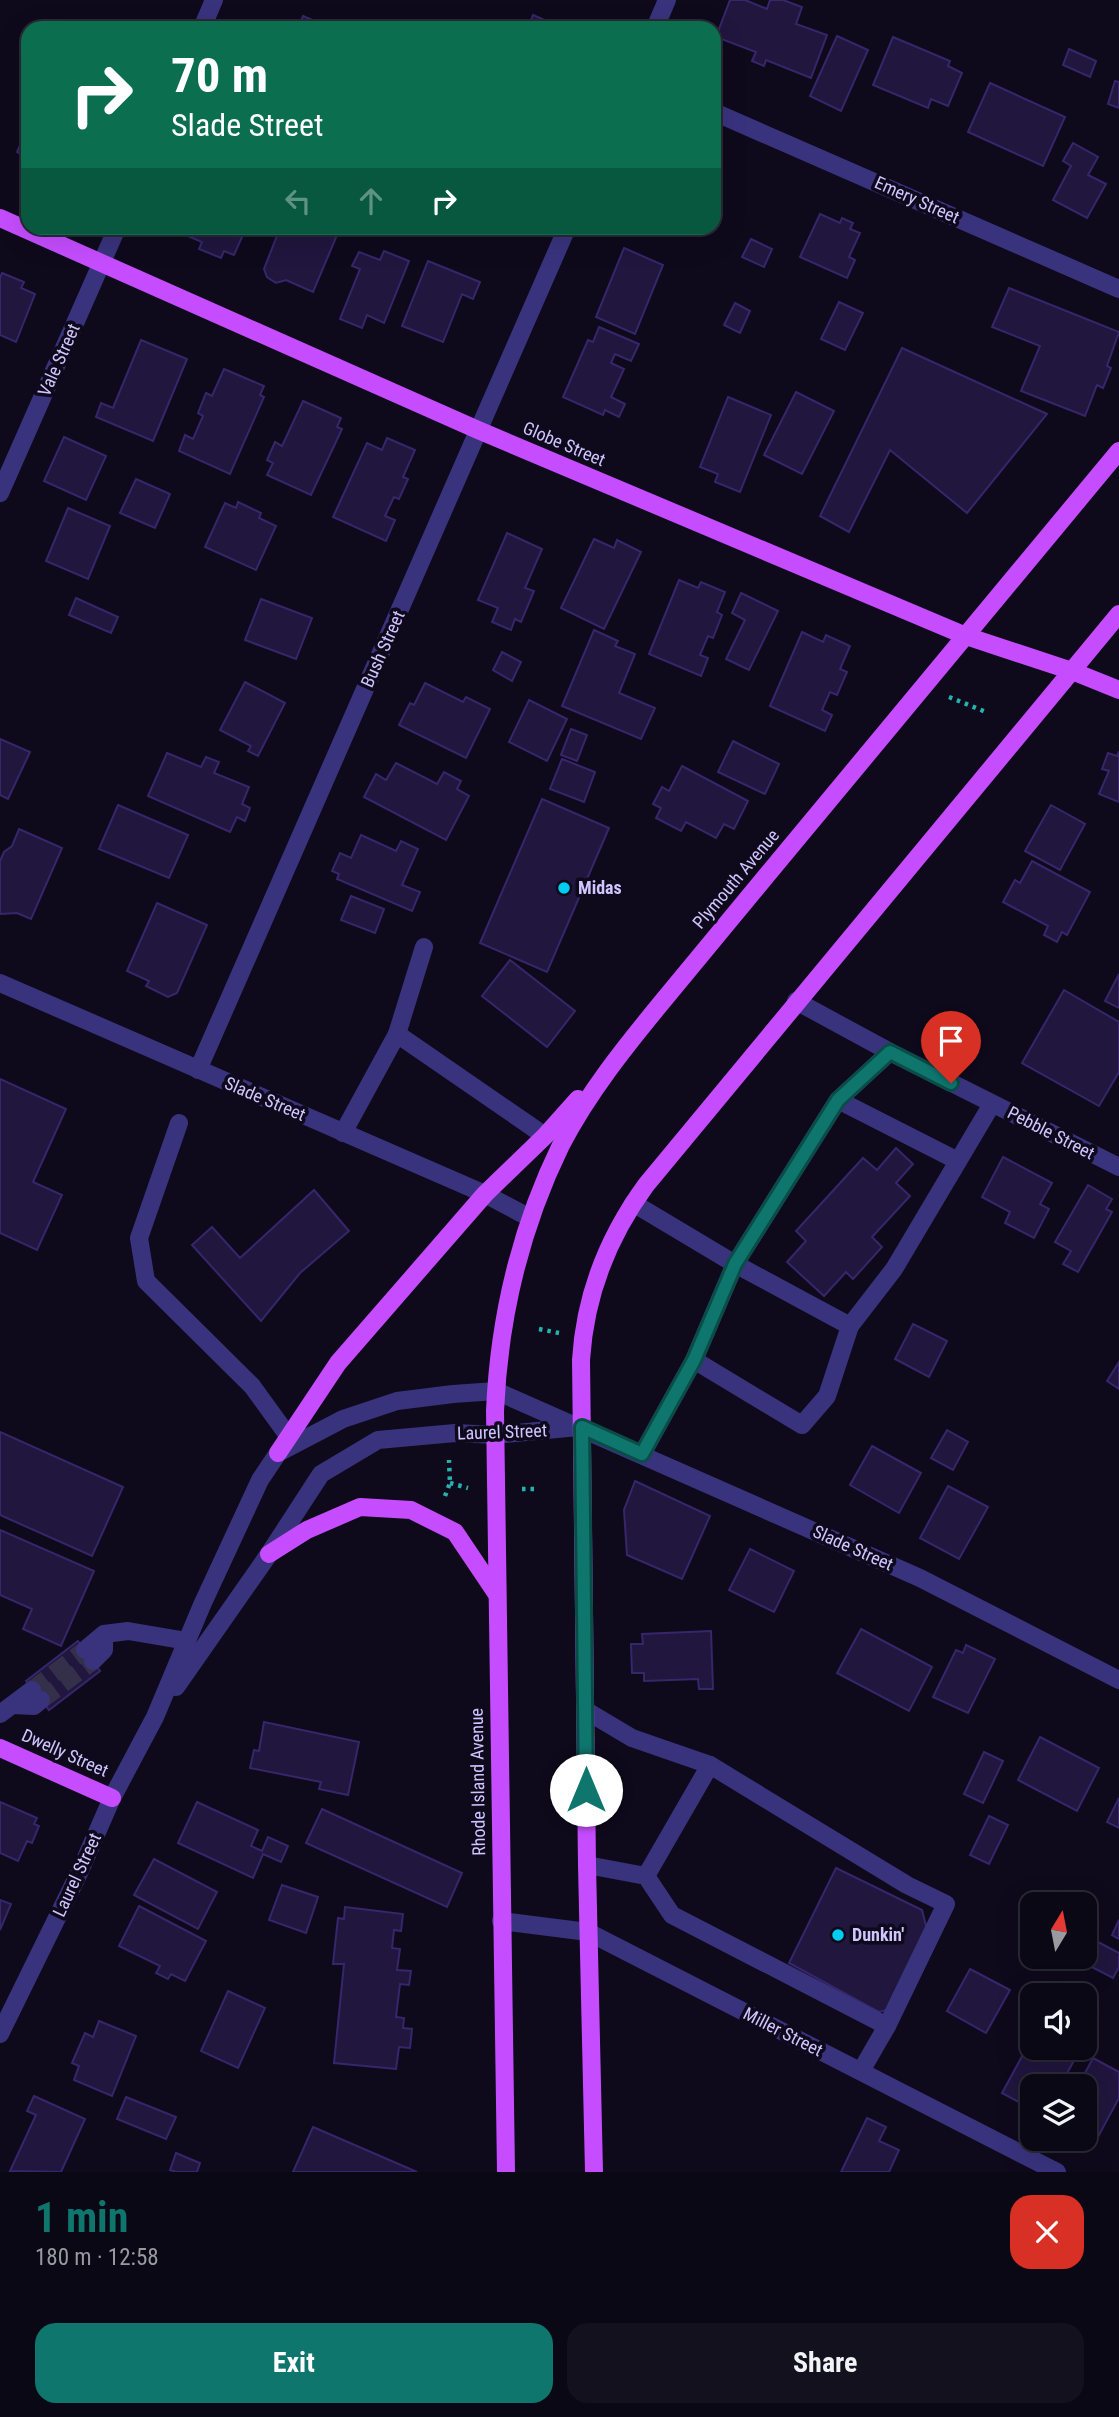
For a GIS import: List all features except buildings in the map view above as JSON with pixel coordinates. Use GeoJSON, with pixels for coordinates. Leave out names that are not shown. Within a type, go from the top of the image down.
{"type":"FeatureCollection","features":[{"type":"Feature","properties":{"kind":"main road","name":"Globe Street"},"geometry":{"type":"LineString","coordinates":[[0,218],[21,227]]}},
{"type":"Feature","properties":{"kind":"main road","name":"Globe Street"},"geometry":{"type":"LineString","coordinates":[[40,235],[478,430],[966,636],[1072,671],[1119,690]]}},
{"type":"Feature","properties":{"kind":"main road","name":"Plymouth Avenue"},"geometry":{"type":"LineString","coordinates":[[496,1391],[513,1275],[530,1218],[552,1164],[576,1118],[645,1023],[1119,451]]}},
{"type":"Feature","properties":{"kind":"main road"},"geometry":{"type":"LineString","coordinates":[[594,2172],[586,1865],[581,1360],[586,1315],[601,1263],[633,1203],[796,1000],[1119,614]]}},
{"type":"Feature","properties":{"kind":"main road"},"geometry":{"type":"LineString","coordinates":[[278,1453],[338,1363],[485,1194],[545,1136],[645,1023]]}},
{"type":"Feature","properties":{"kind":"main road","name":"Rhode Island Avenue"},"geometry":{"type":"LineString","coordinates":[[496,1391],[506,2172]]}},
{"type":"Feature","properties":{"kind":"main road"},"geometry":{"type":"LineString","coordinates":[[269,1554],[307,1530],[360,1507],[411,1510],[455,1532],[497,1594]]}},
{"type":"Feature","properties":{"kind":"main road","name":"Dwelly Street"},"geometry":{"type":"LineString","coordinates":[[0,1748],[112,1798]]}},
{"type":"Feature","properties":{"kind":"street"},"geometry":{"type":"LineString","coordinates":[[205,21],[214,0]]}},
{"type":"Feature","properties":{"kind":"street"},"geometry":{"type":"LineString","coordinates":[[658,21],[667,0]]}},
{"type":"Feature","properties":{"kind":"street","name":"Emery Street"},"geometry":{"type":"LineString","coordinates":[[721,115],[1119,289]]}},
{"type":"Feature","properties":{"kind":"street","name":"Vale Street"},"geometry":{"type":"LineString","coordinates":[[0,493],[114,235]]}},
{"type":"Feature","properties":{"kind":"street","name":"Bush Street"},"geometry":{"type":"LineString","coordinates":[[198,1070],[565,235]]}},
{"type":"Feature","properties":{"kind":"street"},"geometry":{"type":"LineString","coordinates":[[343,1133],[397,1034],[424,947]]}},
{"type":"Feature","properties":{"kind":"street","name":"Slade Street"},"geometry":{"type":"LineString","coordinates":[[0,983],[485,1194],[530,1218]]}},
{"type":"Feature","properties":{"kind":"street","name":"Pebble Street"},"geometry":{"type":"LineString","coordinates":[[796,1000],[890,1052],[1119,1167]]}},
{"type":"Feature","properties":{"kind":"street"},"geometry":{"type":"LineString","coordinates":[[397,1034],[545,1136]]}},
{"type":"Feature","properties":{"kind":"street"},"geometry":{"type":"LineString","coordinates":[[642,1454],[694,1360],[735,1264],[838,1100],[890,1052]]}},
{"type":"Feature","properties":{"kind":"street"},"geometry":{"type":"LineString","coordinates":[[838,1100],[958,1161]]}},
{"type":"Feature","properties":{"kind":"street"},"geometry":{"type":"LineString","coordinates":[[694,1360],[802,1425],[827,1396],[850,1326],[894,1269],[992,1104]]}},
{"type":"Feature","properties":{"kind":"street"},"geometry":{"type":"LineString","coordinates":[[179,1123],[139,1238],[146,1281],[252,1386],[289,1437]]}},
{"type":"Feature","properties":{"kind":"street"},"geometry":{"type":"LineString","coordinates":[[633,1203],[735,1264],[850,1326]]}},
{"type":"Feature","properties":{"kind":"street","name":"Laurel Street"},"geometry":{"type":"LineString","coordinates":[[0,2034],[80,1871],[112,1798],[155,1717],[260,1480],[278,1453],[344,1419],[397,1401],[453,1394],[496,1391],[582,1427]]}},
{"type":"Feature","properties":{"kind":"street","name":"Slade Street"},"geometry":{"type":"LineString","coordinates":[[582,1427],[920,1578],[1119,1680]]}},
{"type":"Feature","properties":{"kind":"street","name":"Laurel Street"},"geometry":{"type":"LineString","coordinates":[[155,1717],[269,1554],[321,1474],[378,1440],[455,1433],[495,1435],[582,1427]]}},
{"type":"Feature","properties":{"kind":"street"},"geometry":{"type":"LineString","coordinates":[[89,1655],[104,1634],[128,1631],[187,1641]]}},
{"type":"Feature","properties":{"kind":"street"},"geometry":{"type":"LineString","coordinates":[[7,1709],[37,1695]]}},
{"type":"Feature","properties":{"kind":"street"},"geometry":{"type":"LineString","coordinates":[[585,1710],[632,1738],[710,1765],[907,1885],[946,1904],[887,2026],[861,2071]]}},
{"type":"Feature","properties":{"kind":"street"},"geometry":{"type":"LineString","coordinates":[[646,1876],[710,1765]]}},
{"type":"Feature","properties":{"kind":"street"},"geometry":{"type":"LineString","coordinates":[[586,1865],[646,1876],[672,1915],[887,2026]]}},
{"type":"Feature","properties":{"kind":"street","name":"Miller Street"},"geometry":{"type":"LineString","coordinates":[[501,1921],[588,1932],[1056,2172]]}},
{"type":"Feature","properties":{"kind":"path"},"geometry":{"type":"LineString","coordinates":[[945,695],[986,712]]}},
{"type":"Feature","properties":{"kind":"path"},"geometry":{"type":"LineString","coordinates":[[539,1329],[560,1333]]}},
{"type":"Feature","properties":{"kind":"path"},"geometry":{"type":"LineString","coordinates":[[445,1497],[450,1483],[449,1454]]}},
{"type":"Feature","properties":{"kind":"path"},"geometry":{"type":"LineString","coordinates":[[450,1483],[468,1488]]}},
{"type":"Feature","properties":{"kind":"path"},"geometry":{"type":"LineString","coordinates":[[518,1489],[538,1489]]}},
{"type":"Feature","properties":{"kind":"tunnel"},"geometry":{"type":"LineString","coordinates":[[32,1690],[85,1650]]}},
{"type":"Feature","properties":{"kind":"tunnel"},"geometry":{"type":"LineString","coordinates":[[41,1700],[93,1661]]}},
{"type":"Feature","properties":{"kind":"place","name":"Midas"},"geometry":{"type":"Point","coordinates":[564,888]}},
{"type":"Feature","properties":{"kind":"place","name":"Dunkin'"},"geometry":{"type":"Point","coordinates":[838,1935]}},
{"type":"Feature","properties":{"kind":"route"},"geometry":{"type":"LineString","coordinates":[[586,1790],[582,1427],[642,1454],[694,1360],[735,1264],[838,1100],[872,1068],[890,1052],[951,1083]]}}]}
